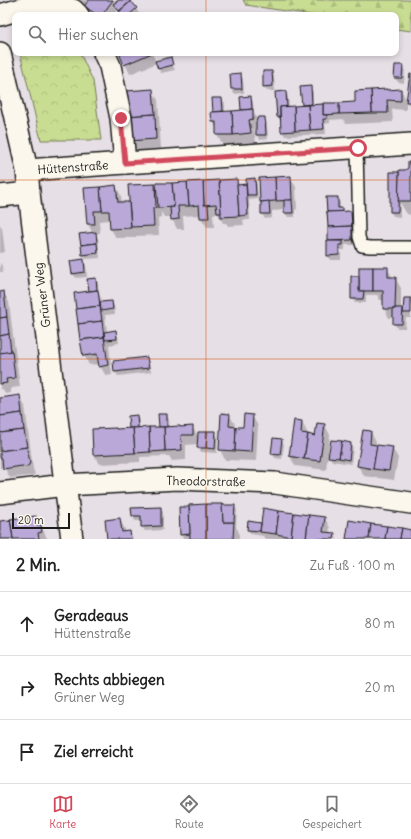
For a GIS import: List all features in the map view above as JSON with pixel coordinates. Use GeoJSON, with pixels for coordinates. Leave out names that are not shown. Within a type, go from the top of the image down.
{"type":"FeatureCollection","features":[{"type":"Feature","properties":{"kind":"street"},"geometry":{"type":"LineString","coordinates":[[0,15],[24,8],[50,3],[73,10],[75,12]]}},
{"type":"Feature","properties":{"kind":"street","name":"Grüner Weg"},"geometry":{"type":"LineString","coordinates":[[0,53],[27,170],[72,539]]}},
{"type":"Feature","properties":{"kind":"street"},"geometry":{"type":"LineString","coordinates":[[105,56],[110,66],[121,118],[125,163]]}},
{"type":"Feature","properties":{"kind":"street","name":"Hüttenstraße"},"geometry":{"type":"LineString","coordinates":[[27,170],[411,144]]}},
{"type":"Feature","properties":{"kind":"street"},"geometry":{"type":"LineString","coordinates":[[0,196],[29,193]]}},
{"type":"Feature","properties":{"kind":"street","name":"Theodorstraße"},"geometry":{"type":"LineString","coordinates":[[0,493],[65,485],[177,479],[275,483],[411,503]]}},
{"type":"Feature","properties":{"kind":"lane"},"geometry":{"type":"LineString","coordinates":[[358,148],[359,237],[362,246],[411,248]]}},
{"type":"Feature","properties":{"kind":"green space"},"geometry":{"type":"Polygon","coordinates":[[[243,0],[411,0],[411,31],[399,29],[399,12],[292,12],[246,5],[243,0]]]}},
{"type":"Feature","properties":{"kind":"green space"},"geometry":{"type":"Polygon","coordinates":[[[21,56],[81,56],[93,81],[101,140],[41,140],[21,56]]]}},
{"type":"Feature","properties":{"kind":"building"},"geometry":{"type":"Polygon","coordinates":[[[89,0],[113,0],[104,12],[93,12],[84,6],[89,0]]]}},
{"type":"Feature","properties":{"kind":"building"},"geometry":{"type":"Polygon","coordinates":[[[119,0],[131,1],[119,11],[113,4],[119,0]]]}},
{"type":"Feature","properties":{"kind":"building"},"geometry":{"type":"Polygon","coordinates":[[[131,1],[137,8],[132,12],[119,12],[131,1]]]}},
{"type":"Feature","properties":{"kind":"building"},"geometry":{"type":"Polygon","coordinates":[[[120,56],[145,56],[124,65],[120,56]]]}},
{"type":"Feature","properties":{"kind":"building"},"geometry":{"type":"Polygon","coordinates":[[[171,57],[173,65],[158,69],[155,61],[171,57]]]}},
{"type":"Feature","properties":{"kind":"building"},"geometry":{"type":"Polygon","coordinates":[[[395,65],[403,65],[402,78],[394,78],[395,65]]]}},
{"type":"Feature","properties":{"kind":"building"},"geometry":{"type":"Polygon","coordinates":[[[263,71],[272,71],[273,86],[263,87],[263,71]]]}},
{"type":"Feature","properties":{"kind":"building"},"geometry":{"type":"Polygon","coordinates":[[[241,73],[242,89],[231,89],[230,74],[241,73]]]}},
{"type":"Feature","properties":{"kind":"building"},"geometry":{"type":"Polygon","coordinates":[[[410,74],[411,102],[406,102],[410,74]]]}},
{"type":"Feature","properties":{"kind":"building"},"geometry":{"type":"Polygon","coordinates":[[[311,86],[312,104],[302,105],[300,87],[311,86]]]}},
{"type":"Feature","properties":{"kind":"building"},"geometry":{"type":"Polygon","coordinates":[[[153,89],[155,114],[127,116],[126,91],[153,89]]]}},
{"type":"Feature","properties":{"kind":"building"},"geometry":{"type":"Polygon","coordinates":[[[401,89],[401,101],[387,100],[388,113],[372,113],[371,90],[401,89]]]}},
{"type":"Feature","properties":{"kind":"building"},"geometry":{"type":"Polygon","coordinates":[[[371,90],[372,113],[339,114],[339,103],[355,102],[355,91],[371,90]]]}},
{"type":"Feature","properties":{"kind":"building"},"geometry":{"type":"Polygon","coordinates":[[[286,91],[287,107],[280,107],[280,117],[277,117],[275,92],[286,91]]]}},
{"type":"Feature","properties":{"kind":"building"},"geometry":{"type":"Polygon","coordinates":[[[251,96],[252,109],[241,110],[240,97],[251,96]]]}},
{"type":"Feature","properties":{"kind":"building"},"geometry":{"type":"Polygon","coordinates":[[[212,98],[222,98],[223,111],[213,112],[212,98]]]}},
{"type":"Feature","properties":{"kind":"building"},"geometry":{"type":"Polygon","coordinates":[[[323,103],[339,103],[339,114],[323,115],[323,103]]]}},
{"type":"Feature","properties":{"kind":"building"},"geometry":{"type":"Polygon","coordinates":[[[323,104],[323,115],[327,115],[327,119],[323,119],[324,129],[310,130],[308,105],[323,104]]]}},
{"type":"Feature","properties":{"kind":"building"},"geometry":{"type":"Polygon","coordinates":[[[308,105],[310,130],[295,131],[294,106],[308,105]]]}},
{"type":"Feature","properties":{"kind":"building"},"geometry":{"type":"Polygon","coordinates":[[[294,106],[295,131],[281,132],[280,107],[294,106]]]}},
{"type":"Feature","properties":{"kind":"building"},"geometry":{"type":"Polygon","coordinates":[[[253,109],[253,119],[249,120],[251,133],[233,135],[232,111],[253,109]]]}},
{"type":"Feature","properties":{"kind":"building"},"geometry":{"type":"Polygon","coordinates":[[[232,111],[233,135],[216,135],[216,122],[212,122],[211,112],[232,111]]]}},
{"type":"Feature","properties":{"kind":"building"},"geometry":{"type":"Polygon","coordinates":[[[155,114],[156,139],[129,141],[127,116],[155,114]]]}},
{"type":"Feature","properties":{"kind":"building"},"geometry":{"type":"Polygon","coordinates":[[[258,117],[265,117],[266,135],[256,135],[256,122],[258,117]]]}},
{"type":"Feature","properties":{"kind":"building"},"geometry":{"type":"Polygon","coordinates":[[[408,162],[411,162],[411,201],[398,201],[399,170],[405,170],[408,168],[408,162]]]}},
{"type":"Feature","properties":{"kind":"building"},"geometry":{"type":"Polygon","coordinates":[[[390,172],[399,172],[398,212],[390,212],[390,172]]]}},
{"type":"Feature","properties":{"kind":"building"},"geometry":{"type":"Polygon","coordinates":[[[291,176],[292,200],[276,201],[275,177],[291,176]]]}},
{"type":"Feature","properties":{"kind":"building"},"geometry":{"type":"Polygon","coordinates":[[[275,177],[276,201],[260,202],[259,178],[275,177]]]}},
{"type":"Feature","properties":{"kind":"building"},"geometry":{"type":"Polygon","coordinates":[[[255,178],[256,195],[247,195],[246,179],[255,178]]]}},
{"type":"Feature","properties":{"kind":"building"},"geometry":{"type":"Polygon","coordinates":[[[237,179],[239,216],[221,217],[219,180],[237,179]]]}},
{"type":"Feature","properties":{"kind":"building"},"geometry":{"type":"Polygon","coordinates":[[[219,180],[221,213],[217,213],[216,204],[204,205],[203,181],[219,180]]]}},
{"type":"Feature","properties":{"kind":"building"},"geometry":{"type":"Polygon","coordinates":[[[203,181],[204,205],[208,205],[209,218],[200,218],[199,205],[189,206],[187,182],[203,181]]]}},
{"type":"Feature","properties":{"kind":"building"},"geometry":{"type":"Polygon","coordinates":[[[187,182],[189,206],[178,206],[179,219],[171,220],[170,207],[174,207],[172,183],[187,182]]]}},
{"type":"Feature","properties":{"kind":"building"},"geometry":{"type":"Polygon","coordinates":[[[156,183],[172,183],[174,207],[158,208],[156,183]]]}},
{"type":"Feature","properties":{"kind":"building"},"geometry":{"type":"Polygon","coordinates":[[[155,184],[156,208],[153,208],[154,226],[131,227],[128,185],[155,184]]]}},
{"type":"Feature","properties":{"kind":"building"},"geometry":{"type":"Polygon","coordinates":[[[246,184],[248,215],[239,216],[237,185],[246,184]]]}},
{"type":"Feature","properties":{"kind":"building"},"geometry":{"type":"Polygon","coordinates":[[[116,185],[118,202],[129,202],[131,228],[110,229],[109,211],[102,211],[100,187],[116,185]]]}},
{"type":"Feature","properties":{"kind":"building"},"geometry":{"type":"Polygon","coordinates":[[[100,187],[102,211],[94,211],[95,224],[87,224],[84,188],[100,187]]]}},
{"type":"Feature","properties":{"kind":"building"},"geometry":{"type":"Polygon","coordinates":[[[326,197],[338,197],[338,208],[342,208],[342,212],[327,213],[326,197]]]}},
{"type":"Feature","properties":{"kind":"building"},"geometry":{"type":"Polygon","coordinates":[[[284,200],[292,200],[293,213],[284,213],[284,200]]]}},
{"type":"Feature","properties":{"kind":"building"},"geometry":{"type":"Polygon","coordinates":[[[269,201],[270,214],[261,214],[261,202],[269,201]]]}},
{"type":"Feature","properties":{"kind":"building"},"geometry":{"type":"Polygon","coordinates":[[[351,211],[352,226],[328,227],[327,212],[351,211]]]}},
{"type":"Feature","properties":{"kind":"building"},"geometry":{"type":"Polygon","coordinates":[[[352,226],[352,240],[328,241],[328,227],[352,226]]]}},
{"type":"Feature","properties":{"kind":"building"},"geometry":{"type":"Polygon","coordinates":[[[96,232],[97,243],[81,245],[79,234],[96,232]]]}},
{"type":"Feature","properties":{"kind":"building"},"geometry":{"type":"Polygon","coordinates":[[[327,240],[343,241],[343,245],[339,245],[339,255],[327,256],[327,240]]]}},
{"type":"Feature","properties":{"kind":"building"},"geometry":{"type":"Polygon","coordinates":[[[97,243],[98,253],[82,255],[81,245],[97,243]]]}},
{"type":"Feature","properties":{"kind":"building"},"geometry":{"type":"Polygon","coordinates":[[[84,259],[85,272],[72,274],[70,261],[84,259]]]}},
{"type":"Feature","properties":{"kind":"building"},"geometry":{"type":"Polygon","coordinates":[[[359,267],[373,267],[373,291],[359,291],[359,267]]]}},
{"type":"Feature","properties":{"kind":"building"},"geometry":{"type":"Polygon","coordinates":[[[373,267],[388,267],[388,277],[396,277],[395,309],[383,309],[383,291],[373,291],[373,267]]]}},
{"type":"Feature","properties":{"kind":"building"},"geometry":{"type":"Polygon","coordinates":[[[351,276],[359,276],[359,291],[364,291],[363,299],[351,299],[351,276]]]}},
{"type":"Feature","properties":{"kind":"building"},"geometry":{"type":"Polygon","coordinates":[[[96,278],[97,290],[89,291],[87,279],[96,278]]]}},
{"type":"Feature","properties":{"kind":"building"},"geometry":{"type":"Polygon","coordinates":[[[98,290],[100,306],[76,309],[74,293],[98,290]]]}},
{"type":"Feature","properties":{"kind":"building"},"geometry":{"type":"Polygon","coordinates":[[[4,291],[7,317],[0,318],[0,292],[4,291]]]}},
{"type":"Feature","properties":{"kind":"building"},"geometry":{"type":"Polygon","coordinates":[[[404,298],[411,298],[411,313],[403,313],[404,298]]]}},
{"type":"Feature","properties":{"kind":"building"},"geometry":{"type":"Polygon","coordinates":[[[112,301],[113,309],[101,311],[100,302],[112,301]]]}},
{"type":"Feature","properties":{"kind":"building"},"geometry":{"type":"Polygon","coordinates":[[[100,306],[102,321],[78,324],[76,309],[100,306]]]}},
{"type":"Feature","properties":{"kind":"building"},"geometry":{"type":"Polygon","coordinates":[[[403,308],[402,324],[393,324],[393,309],[403,308]]]}},
{"type":"Feature","properties":{"kind":"building"},"geometry":{"type":"Polygon","coordinates":[[[7,317],[9,334],[0,336],[0,318],[7,317]]]}},
{"type":"Feature","properties":{"kind":"building"},"geometry":{"type":"Polygon","coordinates":[[[102,321],[104,337],[80,340],[78,324],[102,321]]]}},
{"type":"Feature","properties":{"kind":"building"},"geometry":{"type":"Polygon","coordinates":[[[116,330],[117,339],[105,340],[104,332],[116,330]]]}},
{"type":"Feature","properties":{"kind":"building"},"geometry":{"type":"Polygon","coordinates":[[[9,334],[11,352],[0,353],[0,336],[9,334]]]}},
{"type":"Feature","properties":{"kind":"building"},"geometry":{"type":"Polygon","coordinates":[[[104,337],[108,365],[99,367],[97,354],[83,356],[80,340],[104,337]]]}},
{"type":"Feature","properties":{"kind":"building"},"geometry":{"type":"Polygon","coordinates":[[[12,351],[15,378],[6,379],[7,383],[0,384],[0,353],[12,351]]]}},
{"type":"Feature","properties":{"kind":"building"},"geometry":{"type":"Polygon","coordinates":[[[147,357],[149,368],[114,372],[113,361],[147,357]]]}},
{"type":"Feature","properties":{"kind":"building"},"geometry":{"type":"Polygon","coordinates":[[[20,395],[22,413],[0,416],[0,398],[20,395]]]}},
{"type":"Feature","properties":{"kind":"building"},"geometry":{"type":"Polygon","coordinates":[[[22,413],[24,430],[0,433],[0,416],[22,413]]]}},
{"type":"Feature","properties":{"kind":"building"},"geometry":{"type":"Polygon","coordinates":[[[221,413],[230,414],[229,426],[236,427],[235,451],[219,450],[221,413]]]}},
{"type":"Feature","properties":{"kind":"building"},"geometry":{"type":"Polygon","coordinates":[[[158,414],[167,414],[167,427],[159,427],[158,414]]]}},
{"type":"Feature","properties":{"kind":"building"},"geometry":{"type":"Polygon","coordinates":[[[244,414],[253,415],[251,452],[235,451],[236,427],[243,427],[244,414]]]}},
{"type":"Feature","properties":{"kind":"building"},"geometry":{"type":"Polygon","coordinates":[[[137,415],[138,428],[129,428],[128,416],[137,415]]]}},
{"type":"Feature","properties":{"kind":"building"},"geometry":{"type":"Polygon","coordinates":[[[294,420],[302,421],[301,433],[308,434],[304,459],[289,456],[294,420]]]}},
{"type":"Feature","properties":{"kind":"building"},"geometry":{"type":"Polygon","coordinates":[[[317,423],[325,424],[320,461],[304,459],[308,434],[315,436],[317,423]]]}},
{"type":"Feature","properties":{"kind":"building"},"geometry":{"type":"Polygon","coordinates":[[[193,426],[193,435],[181,435],[182,450],[165,451],[164,427],[193,426]]]}},
{"type":"Feature","properties":{"kind":"building"},"geometry":{"type":"Polygon","coordinates":[[[149,427],[164,427],[165,451],[150,452],[149,427]]]}},
{"type":"Feature","properties":{"kind":"building"},"geometry":{"type":"Polygon","coordinates":[[[149,427],[150,452],[135,453],[133,428],[149,427]]]}},
{"type":"Feature","properties":{"kind":"building"},"geometry":{"type":"Polygon","coordinates":[[[133,428],[135,453],[93,455],[92,429],[133,428]]]}},
{"type":"Feature","properties":{"kind":"building"},"geometry":{"type":"Polygon","coordinates":[[[24,430],[27,447],[0,451],[0,433],[24,430]]]}},
{"type":"Feature","properties":{"kind":"building"},"geometry":{"type":"Polygon","coordinates":[[[363,430],[371,431],[370,444],[377,445],[373,469],[357,466],[363,430]]]}},
{"type":"Feature","properties":{"kind":"building"},"geometry":{"type":"Polygon","coordinates":[[[207,431],[216,431],[215,449],[206,448],[207,431]]]}},
{"type":"Feature","properties":{"kind":"building"},"geometry":{"type":"Polygon","coordinates":[[[198,432],[207,432],[206,448],[197,448],[198,432]]]}},
{"type":"Feature","properties":{"kind":"building"},"geometry":{"type":"Polygon","coordinates":[[[273,438],[282,439],[280,455],[271,454],[273,438]]]}},
{"type":"Feature","properties":{"kind":"building"},"geometry":{"type":"Polygon","coordinates":[[[331,440],[342,441],[339,458],[328,457],[331,440]]]}},
{"type":"Feature","properties":{"kind":"building"},"geometry":{"type":"Polygon","coordinates":[[[342,441],[351,443],[349,460],[339,458],[342,441]]]}},
{"type":"Feature","properties":{"kind":"building"},"geometry":{"type":"Polygon","coordinates":[[[377,445],[393,447],[389,471],[373,469],[377,445]]]}},
{"type":"Feature","properties":{"kind":"building"},"geometry":{"type":"Polygon","coordinates":[[[27,447],[30,462],[29,465],[26,467],[22,466],[3,469],[0,451],[27,447]]]}},
{"type":"Feature","properties":{"kind":"building"},"geometry":{"type":"Polygon","coordinates":[[[206,504],[223,504],[223,522],[234,522],[233,539],[206,539],[206,504]]]}},
{"type":"Feature","properties":{"kind":"building"},"geometry":{"type":"Polygon","coordinates":[[[206,504],[206,539],[190,539],[189,505],[206,504]]]}},
{"type":"Feature","properties":{"kind":"building"},"geometry":{"type":"Polygon","coordinates":[[[222,505],[235,505],[234,522],[223,522],[222,505]]]}},
{"type":"Feature","properties":{"kind":"building"},"geometry":{"type":"Polygon","coordinates":[[[161,507],[161,526],[141,527],[141,516],[132,516],[131,508],[161,507]]]}},
{"type":"Feature","properties":{"kind":"building"},"geometry":{"type":"Polygon","coordinates":[[[179,507],[189,507],[190,534],[180,535],[179,507]]]}},
{"type":"Feature","properties":{"kind":"building"},"geometry":{"type":"Polygon","coordinates":[[[263,508],[279,511],[276,534],[260,532],[263,508]]]}},
{"type":"Feature","properties":{"kind":"building"},"geometry":{"type":"Polygon","coordinates":[[[279,511],[294,513],[291,537],[276,534],[279,511]]]}},
{"type":"Feature","properties":{"kind":"building"},"geometry":{"type":"Polygon","coordinates":[[[294,513],[309,515],[306,539],[291,537],[294,513]]]}},
{"type":"Feature","properties":{"kind":"building"},"geometry":{"type":"Polygon","coordinates":[[[309,515],[325,517],[323,532],[335,533],[334,539],[306,539],[309,515]]]}},
{"type":"Feature","properties":{"kind":"building"},"geometry":{"type":"Polygon","coordinates":[[[36,516],[37,525],[41,525],[42,532],[38,533],[39,539],[13,539],[10,519],[36,516]]]}},
{"type":"Feature","properties":{"kind":"building"},"geometry":{"type":"Polygon","coordinates":[[[120,518],[122,532],[130,531],[131,539],[107,539],[105,520],[120,518]]]}},
{"type":"Feature","properties":{"kind":"building"},"geometry":{"type":"Polygon","coordinates":[[[10,519],[13,539],[0,539],[0,521],[10,519]]]}},
{"type":"Feature","properties":{"kind":"building"},"geometry":{"type":"Polygon","coordinates":[[[349,520],[371,524],[369,539],[346,539],[349,520]]]}},
{"type":"Feature","properties":{"kind":"building"},"geometry":{"type":"Polygon","coordinates":[[[248,521],[261,523],[260,531],[247,530],[248,521]]]}},
{"type":"Feature","properties":{"kind":"building"},"geometry":{"type":"Polygon","coordinates":[[[371,524],[387,526],[385,539],[369,539],[371,524]]]}},
{"type":"Feature","properties":{"kind":"building"},"geometry":{"type":"Polygon","coordinates":[[[387,526],[402,528],[400,539],[385,539],[387,526]]]}},
{"type":"Feature","properties":{"kind":"building"},"geometry":{"type":"Polygon","coordinates":[[[402,528],[411,530],[411,539],[400,539],[402,528]]]}},
{"type":"Feature","properties":{"kind":"route"},"geometry":{"type":"LineString","coordinates":[[121,118],[125,163],[358,148]]}}]}
